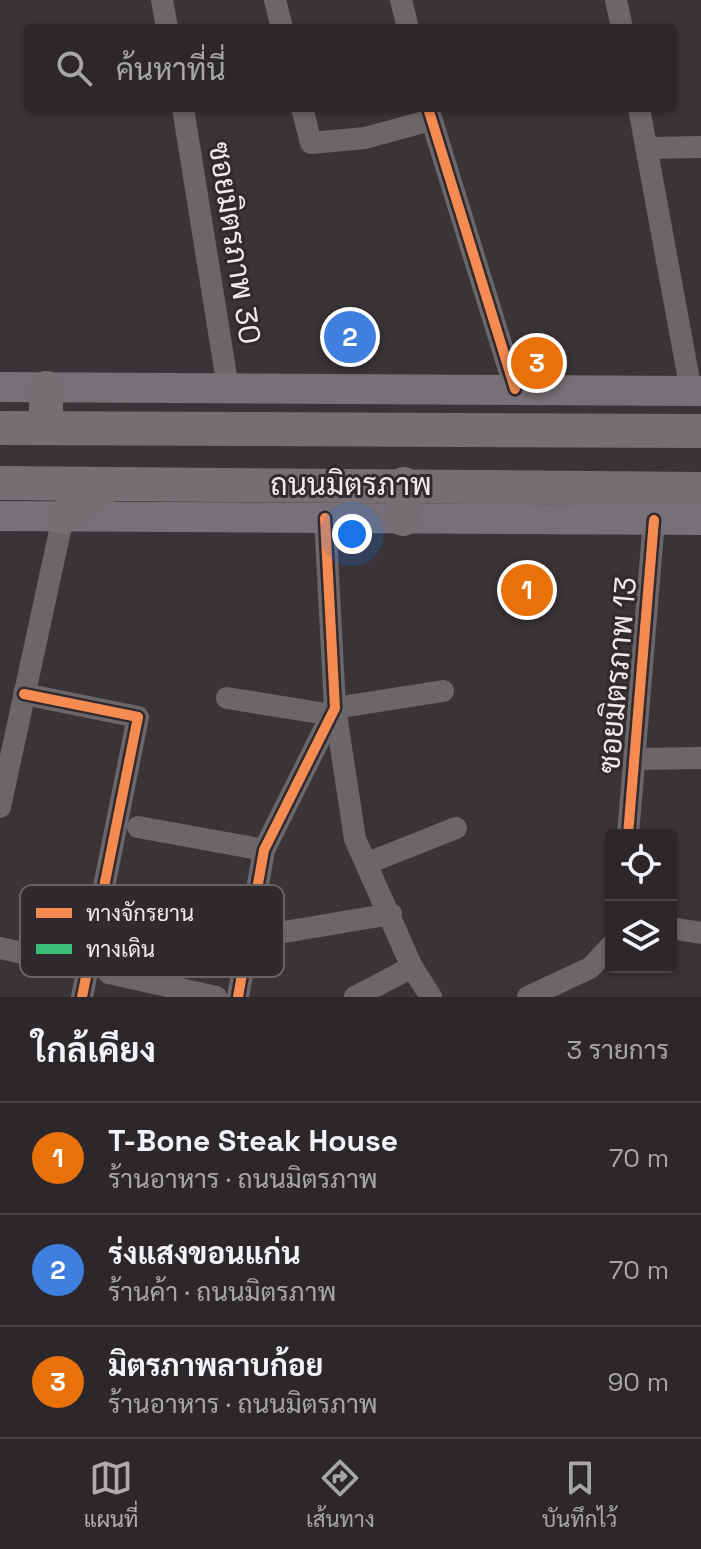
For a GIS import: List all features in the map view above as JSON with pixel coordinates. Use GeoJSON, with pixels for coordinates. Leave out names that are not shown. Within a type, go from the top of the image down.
{"type":"FeatureCollection","features":[{"type":"Feature","properties":{"kind":"main road"},"geometry":{"type":"LineString","coordinates":[[0,387],[696,391]]}},
{"type":"Feature","properties":{"kind":"main road"},"geometry":{"type":"LineString","coordinates":[[46,388],[46,428]]}},
{"type":"Feature","properties":{"kind":"main road","name":"ถนนมิตรภาพ"},"geometry":{"type":"LineString","coordinates":[[0,428],[701,431]]}},
{"type":"Feature","properties":{"kind":"main road","name":"ถนนมิตรภาพ"},"geometry":{"type":"LineString","coordinates":[[0,483],[404,484],[701,489]]}},
{"type":"Feature","properties":{"kind":"main road"},"geometry":{"type":"LineString","coordinates":[[63,517],[109,484]]}},
{"type":"Feature","properties":{"kind":"main road"},"geometry":{"type":"LineString","coordinates":[[403,519],[404,484]]}},
{"type":"Feature","properties":{"kind":"main road","name":"ถนนมิตรภาพ"},"geometry":{"type":"LineString","coordinates":[[0,516],[701,520]]}},
{"type":"Feature","properties":{"kind":"street"},"geometry":{"type":"LineString","coordinates":[[162,0],[166,24]]}},
{"type":"Feature","properties":{"kind":"street"},"geometry":{"type":"LineString","coordinates":[[275,0],[281,24]]}},
{"type":"Feature","properties":{"kind":"street"},"geometry":{"type":"LineString","coordinates":[[401,0],[407,24]]}},
{"type":"Feature","properties":{"kind":"street"},"geometry":{"type":"LineString","coordinates":[[616,0],[621,24]]}},
{"type":"Feature","properties":{"kind":"street","name":"ซอยมิตรภาพ 30"},"geometry":{"type":"LineString","coordinates":[[184,112],[228,388]]}},
{"type":"Feature","properties":{"kind":"street"},"geometry":{"type":"LineString","coordinates":[[303,112],[311,143],[365,138],[430,114],[515,389]]}},
{"type":"Feature","properties":{"kind":"street"},"geometry":{"type":"LineString","coordinates":[[640,112],[696,391]]}},
{"type":"Feature","properties":{"kind":"street"},"geometry":{"type":"LineString","coordinates":[[647,148],[701,147]]}},
{"type":"Feature","properties":{"kind":"street"},"geometry":{"type":"LineString","coordinates":[[0,807],[63,517]]}},
{"type":"Feature","properties":{"kind":"street"},"geometry":{"type":"LineString","coordinates":[[325,518],[333,712],[355,839],[412,967],[431,997]]}},
{"type":"Feature","properties":{"kind":"street","name":"ซอยมิตรภาพ 13"},"geometry":{"type":"LineString","coordinates":[[629,829],[654,520]]}},
{"type":"Feature","properties":{"kind":"street"},"geometry":{"type":"LineString","coordinates":[[227,698],[333,712],[443,691]]}},
{"type":"Feature","properties":{"kind":"street"},"geometry":{"type":"LineString","coordinates":[[24,694],[138,717],[111,885]]}},
{"type":"Feature","properties":{"kind":"street"},"geometry":{"type":"LineString","coordinates":[[258,885],[264,850],[333,712]]}},
{"type":"Feature","properties":{"kind":"street"},"geometry":{"type":"LineString","coordinates":[[635,759],[701,758]]}},
{"type":"Feature","properties":{"kind":"street"},"geometry":{"type":"LineString","coordinates":[[138,827],[264,850]]}},
{"type":"Feature","properties":{"kind":"street"},"geometry":{"type":"LineString","coordinates":[[368,863],[456,828]]}},
{"type":"Feature","properties":{"kind":"street"},"geometry":{"type":"LineString","coordinates":[[284,932],[391,914]]}},
{"type":"Feature","properties":{"kind":"street"},"geometry":{"type":"LineString","coordinates":[[677,929],[701,933]]}},
{"type":"Feature","properties":{"kind":"street"},"geometry":{"type":"LineString","coordinates":[[0,948],[20,952]]}},
{"type":"Feature","properties":{"kind":"street"},"geometry":{"type":"LineString","coordinates":[[528,997],[590,968],[605,952]]}},
{"type":"Feature","properties":{"kind":"street"},"geometry":{"type":"LineString","coordinates":[[355,997],[412,967]]}},
{"type":"Feature","properties":{"kind":"street"},"geometry":{"type":"LineString","coordinates":[[82,997],[94,977]]}},
{"type":"Feature","properties":{"kind":"street"},"geometry":{"type":"LineString","coordinates":[[129,977],[216,997]]}},
{"type":"Feature","properties":{"kind":"street"},"geometry":{"type":"LineString","coordinates":[[238,997],[242,977]]}},
{"type":"Feature","properties":{"kind":"cycle path"},"geometry":{"type":"LineString","coordinates":[[429,112],[515,389]]}},
{"type":"Feature","properties":{"kind":"cycle path"},"geometry":{"type":"LineString","coordinates":[[258,885],[264,850],[335,708],[325,518]]}},
{"type":"Feature","properties":{"kind":"cycle path"},"geometry":{"type":"LineString","coordinates":[[628,829],[654,520]]}},
{"type":"Feature","properties":{"kind":"cycle path"},"geometry":{"type":"LineString","coordinates":[[24,694],[138,717],[104,885]]}},
{"type":"Feature","properties":{"kind":"cycle path"},"geometry":{"type":"LineString","coordinates":[[82,997],[86,977]]}},
{"type":"Feature","properties":{"kind":"cycle path"},"geometry":{"type":"LineString","coordinates":[[238,997],[242,977]]}},
{"type":"Feature","properties":{"kind":"place","name":"ร่งแสงขอนแก่น"},"geometry":{"type":"Point","coordinates":[350,337]}},
{"type":"Feature","properties":{"kind":"place","name":"มิตรภาพลาบก้อย"},"geometry":{"type":"Point","coordinates":[537,363]}},
{"type":"Feature","properties":{"kind":"place","name":"T-Bone Steak House"},"geometry":{"type":"Point","coordinates":[527,590]}}]}
